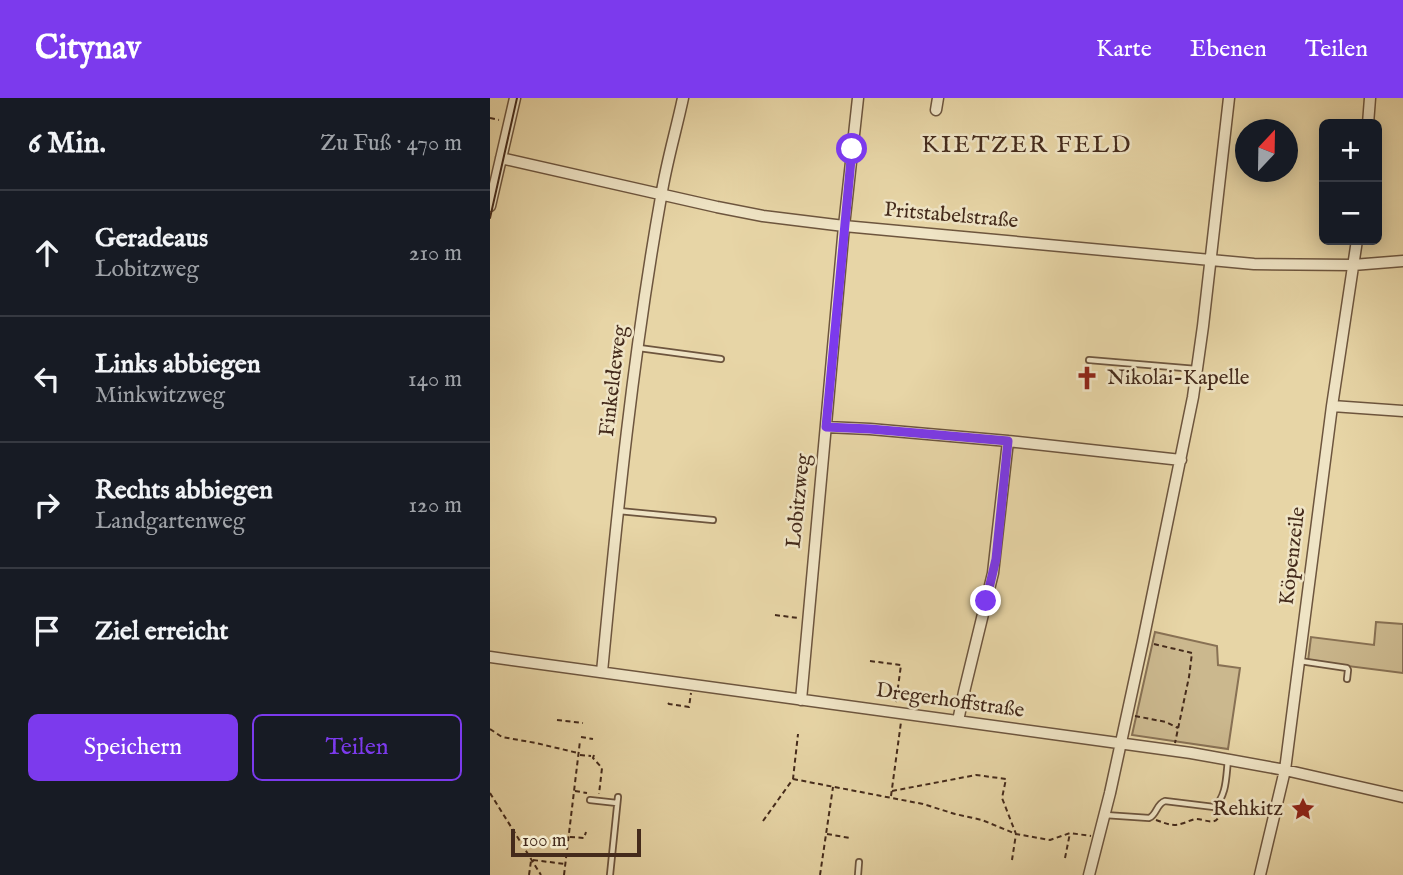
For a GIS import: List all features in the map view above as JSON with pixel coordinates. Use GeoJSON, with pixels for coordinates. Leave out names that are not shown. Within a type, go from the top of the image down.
{"type":"FeatureCollection","features":[{"type":"Feature","properties":{"kind":"street"},"geometry":{"type":"LineString","coordinates":[[490,206],[515,98]]}},
{"type":"Feature","properties":{"kind":"street","name":"Finkeldeweg"},"geometry":{"type":"LineString","coordinates":[[603,672],[617,510],[637,348],[661,194],[683,98]]}},
{"type":"Feature","properties":{"kind":"street","name":"Lobitzweg"},"geometry":{"type":"LineString","coordinates":[[801,700],[858,98]]}},
{"type":"Feature","properties":{"kind":"street"},"geometry":{"type":"LineString","coordinates":[[936,110],[938,98]]}},
{"type":"Feature","properties":{"kind":"street"},"geometry":{"type":"LineString","coordinates":[[1089,875],[1105,815],[1181,460],[1197,369],[1229,98]]}},
{"type":"Feature","properties":{"kind":"street"},"geometry":{"type":"LineString","coordinates":[[1368,119],[1370,98]]}},
{"type":"Feature","properties":{"kind":"street","name":"Pritstabelstraße"},"geometry":{"type":"LineString","coordinates":[[500,158],[763,216],[844,226],[1281,265],[1353,265],[1403,261]]}},
{"type":"Feature","properties":{"kind":"street","name":"Köpenzeile"},"geometry":{"type":"LineString","coordinates":[[1260,875],[1285,770],[1332,405],[1356,245]]}},
{"type":"Feature","properties":{"kind":"street"},"geometry":{"type":"LineString","coordinates":[[1332,405],[1403,411]]}},
{"type":"Feature","properties":{"kind":"street"},"geometry":{"type":"LineString","coordinates":[[826,427],[1008,441],[1181,460]]}},
{"type":"Feature","properties":{"kind":"street"},"geometry":{"type":"LineString","coordinates":[[958,721],[995,566],[1008,441]]}},
{"type":"Feature","properties":{"kind":"street","name":"Dregerhoffstraße"},"geometry":{"type":"LineString","coordinates":[[490,657],[1228,759],[1403,797]]}},
{"type":"Feature","properties":{"kind":"lane"},"geometry":{"type":"LineString","coordinates":[[637,348],[721,359]]}},
{"type":"Feature","properties":{"kind":"lane"},"geometry":{"type":"LineString","coordinates":[[1089,360],[1197,369]]}},
{"type":"Feature","properties":{"kind":"lane"},"geometry":{"type":"LineString","coordinates":[[617,510],[713,520]]}},
{"type":"Feature","properties":{"kind":"lane"},"geometry":{"type":"LineString","coordinates":[[1299,661],[1347,668],[1347,679]]}},
{"type":"Feature","properties":{"kind":"lane"},"geometry":{"type":"LineString","coordinates":[[1105,815],[1149,818],[1160,803],[1165,801],[1214,807],[1223,795],[1228,759]]}},
{"type":"Feature","properties":{"kind":"lane"},"geometry":{"type":"LineString","coordinates":[[610,875],[618,797]]}},
{"type":"Feature","properties":{"kind":"lane"},"geometry":{"type":"LineString","coordinates":[[590,800],[617,803]]}},
{"type":"Feature","properties":{"kind":"lane"},"geometry":{"type":"LineString","coordinates":[[858,875],[859,862]]}},
{"type":"Feature","properties":{"kind":"path"},"geometry":{"type":"LineString","coordinates":[[490,118],[509,122]]}},
{"type":"Feature","properties":{"kind":"path"},"geometry":{"type":"LineString","coordinates":[[775,615],[807,618]]}},
{"type":"Feature","properties":{"kind":"path"},"geometry":{"type":"LineString","coordinates":[[1143,641],[1192,653],[1174,751]]}},
{"type":"Feature","properties":{"kind":"path"},"geometry":{"type":"LineString","coordinates":[[870,660],[901,665],[891,797]]}},
{"type":"Feature","properties":{"kind":"path"},"geometry":{"type":"LineString","coordinates":[[668,703],[689,707],[692,685]]}},
{"type":"Feature","properties":{"kind":"path"},"geometry":{"type":"LineString","coordinates":[[1127,714],[1166,722],[1178,729]]}},
{"type":"Feature","properties":{"kind":"path"},"geometry":{"type":"LineString","coordinates":[[558,720],[583,723]]}},
{"type":"Feature","properties":{"kind":"path"},"geometry":{"type":"LineString","coordinates":[[490,729],[502,737],[594,756],[602,768],[599,794]]}},
{"type":"Feature","properties":{"kind":"path"},"geometry":{"type":"LineString","coordinates":[[763,821],[793,779],[798,734]]}},
{"type":"Feature","properties":{"kind":"path"},"geometry":{"type":"LineString","coordinates":[[564,875],[581,739],[593,739]]}},
{"type":"Feature","properties":{"kind":"path"},"geometry":{"type":"LineString","coordinates":[[892,791],[976,775],[1006,779],[1002,798],[1016,834],[1012,860]]}},
{"type":"Feature","properties":{"kind":"path"},"geometry":{"type":"LineString","coordinates":[[793,779],[923,803],[982,820],[1016,834],[1050,840],[1070,833],[1098,838]]}},
{"type":"Feature","properties":{"kind":"path"},"geometry":{"type":"LineString","coordinates":[[820,875],[833,787]]}},
{"type":"Feature","properties":{"kind":"path"},"geometry":{"type":"LineString","coordinates":[[490,793],[541,875]]}},
{"type":"Feature","properties":{"kind":"path"},"geometry":{"type":"LineString","coordinates":[[1149,818],[1171,825],[1195,819],[1215,821],[1219,817],[1221,801]]}},
{"type":"Feature","properties":{"kind":"path"},"geometry":{"type":"LineString","coordinates":[[569,837],[584,838],[586,832]]}},
{"type":"Feature","properties":{"kind":"path"},"geometry":{"type":"LineString","coordinates":[[1065,858],[1070,833]]}},
{"type":"Feature","properties":{"kind":"path"},"geometry":{"type":"LineString","coordinates":[[826,834],[850,838]]}},
{"type":"Feature","properties":{"kind":"path"},"geometry":{"type":"LineString","coordinates":[[532,860],[565,864]]}},
{"type":"Feature","properties":{"kind":"path"},"geometry":{"type":"LineString","coordinates":[[529,875],[532,860]]}},
{"type":"Feature","properties":{"kind":"shaded area"},"geometry":{"type":"Polygon","coordinates":[[[1376,622],[1403,624],[1403,673],[1308,661],[1311,637],[1374,645],[1376,622]]]}},
{"type":"Feature","properties":{"kind":"shaded area"},"geometry":{"type":"Polygon","coordinates":[[[1155,632],[1217,646],[1218,665],[1240,668],[1228,749],[1132,735],[1155,632]]]}},
{"type":"Feature","properties":{"kind":"tram line"},"geometry":{"type":"LineString","coordinates":[[490,218],[517,98]]}},
{"type":"Feature","properties":{"kind":"place","name":"Nikolai-Kapelle"},"geometry":{"type":"Point","coordinates":[1087,378]}},
{"type":"Feature","properties":{"kind":"place","name":"Rehkitz"},"geometry":{"type":"Point","coordinates":[1303,809]}},
{"type":"Feature","properties":{"kind":"district","name":"KIETZER FELD"},"geometry":{"type":"Point","coordinates":[1027,145]}},
{"type":"Feature","properties":{"kind":"route"},"geometry":{"type":"LineString","coordinates":[[852,149],[826,427],[1008,441],[996,559],[986,601]]}}]}
